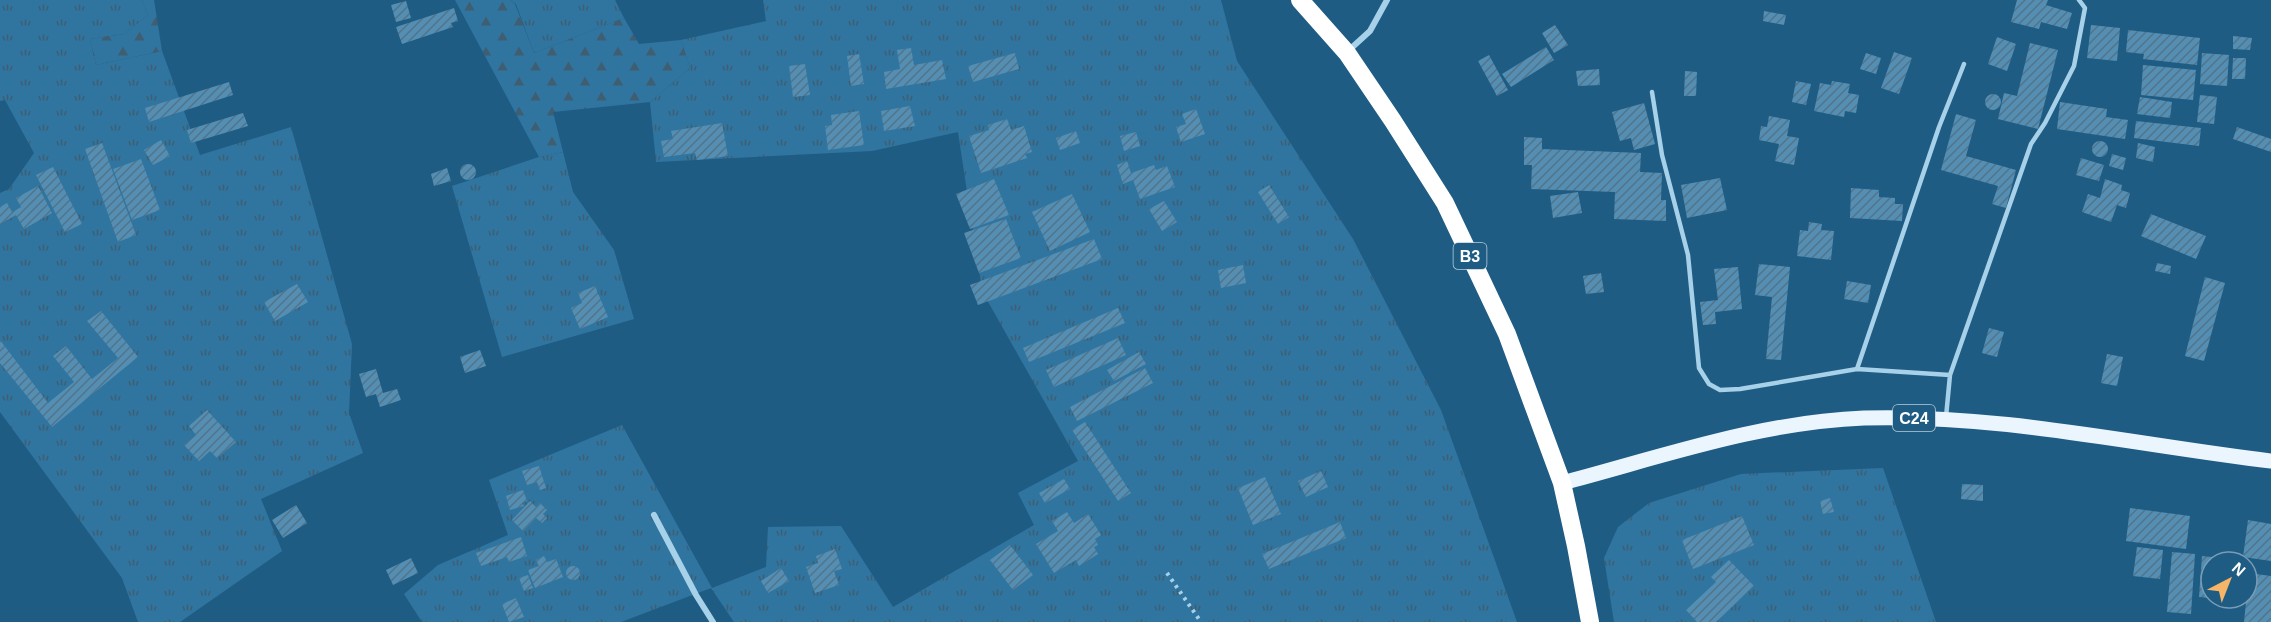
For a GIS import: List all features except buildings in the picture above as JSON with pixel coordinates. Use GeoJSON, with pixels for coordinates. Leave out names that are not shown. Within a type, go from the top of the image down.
{"type":"FeatureCollection","features":[{"type":"Feature","properties":{"kind":"highway","name":"B3"},"geometry":{"type":"LineString","coordinates":[[1300,0],[1347,52],[1445,203],[1507,334],[1562,483],[1590,622]]}},
{"type":"Feature","properties":{"kind":"main road","name":"C24"},"geometry":{"type":"LineString","coordinates":[[1562,483],[1701,444],[1786,427],[1862,418],[1946,419],[2019,426],[2271,461]]}},
{"type":"Feature","properties":{"kind":"street"},"geometry":{"type":"LineString","coordinates":[[1347,52],[1370,30],[1387,0]]}},
{"type":"Feature","properties":{"kind":"street"},"geometry":{"type":"LineString","coordinates":[[654,515],[696,595],[713,622]]}},
{"type":"Feature","properties":{"kind":"lane"},"geometry":{"type":"LineString","coordinates":[[1946,419],[1950,375],[2031,144],[2045,123],[2074,66],[2085,8],[2079,0]]}},
{"type":"Feature","properties":{"kind":"lane"},"geometry":{"type":"LineString","coordinates":[[1857,369],[1939,127],[1964,64]]}},
{"type":"Feature","properties":{"kind":"lane"},"geometry":{"type":"LineString","coordinates":[[1652,92],[1662,155],[1688,255],[1699,368],[1709,384],[1720,390],[1740,389],[1857,369],[1950,375]]}},
{"type":"Feature","properties":{"kind":"path"},"geometry":{"type":"LineString","coordinates":[[1167,573],[1201,622]]}},
{"type":"Feature","properties":{"kind":"green space"},"geometry":{"type":"Polygon","coordinates":[[[0,0],[142,0],[148,15],[124,34],[90,39],[96,65],[162,51],[200,155],[291,127],[352,344],[349,413],[363,453],[261,499],[282,551],[180,622],[138,622],[122,578],[0,412],[0,193],[9,189],[34,153],[5,100],[0,101],[0,0]]]}},
{"type":"Feature","properties":{"kind":"green space"},"geometry":{"type":"Polygon","coordinates":[[[142,0],[154,0],[162,51],[96,65],[90,39],[124,34],[148,15],[142,0]]]}},
{"type":"Feature","properties":{"kind":"green space"},"geometry":{"type":"Polygon","coordinates":[[[455,0],[510,0],[515,4],[534,53],[624,18],[639,44],[681,40],[690,68],[650,102],[553,112],[563,152],[539,157],[455,0]]]}},
{"type":"Feature","properties":{"kind":"green space"},"geometry":{"type":"Polygon","coordinates":[[[510,0],[615,0],[624,18],[534,53],[516,4],[510,0]]]}},
{"type":"Feature","properties":{"kind":"green space"},"geometry":{"type":"Polygon","coordinates":[[[763,0],[1221,0],[1237,61],[1353,239],[1441,410],[1517,622],[734,622],[711,588],[621,622],[422,622],[404,594],[438,565],[508,535],[489,480],[622,425],[712,588],[766,567],[768,527],[841,526],[893,607],[1034,525],[1018,493],[1078,461],[982,291],[958,132],[872,151],[656,162],[650,102],[690,68],[681,40],[766,21],[763,0]]]}},
{"type":"Feature","properties":{"kind":"green space"},"geometry":{"type":"Polygon","coordinates":[[[563,152],[573,192],[614,250],[634,319],[502,357],[452,186],[539,157],[563,152]]]}},
{"type":"Feature","properties":{"kind":"green space"},"geometry":{"type":"Polygon","coordinates":[[[1883,468],[1936,622],[1614,622],[1604,558],[1618,527],[1649,503],[1741,474],[1883,468]]]}}]}
